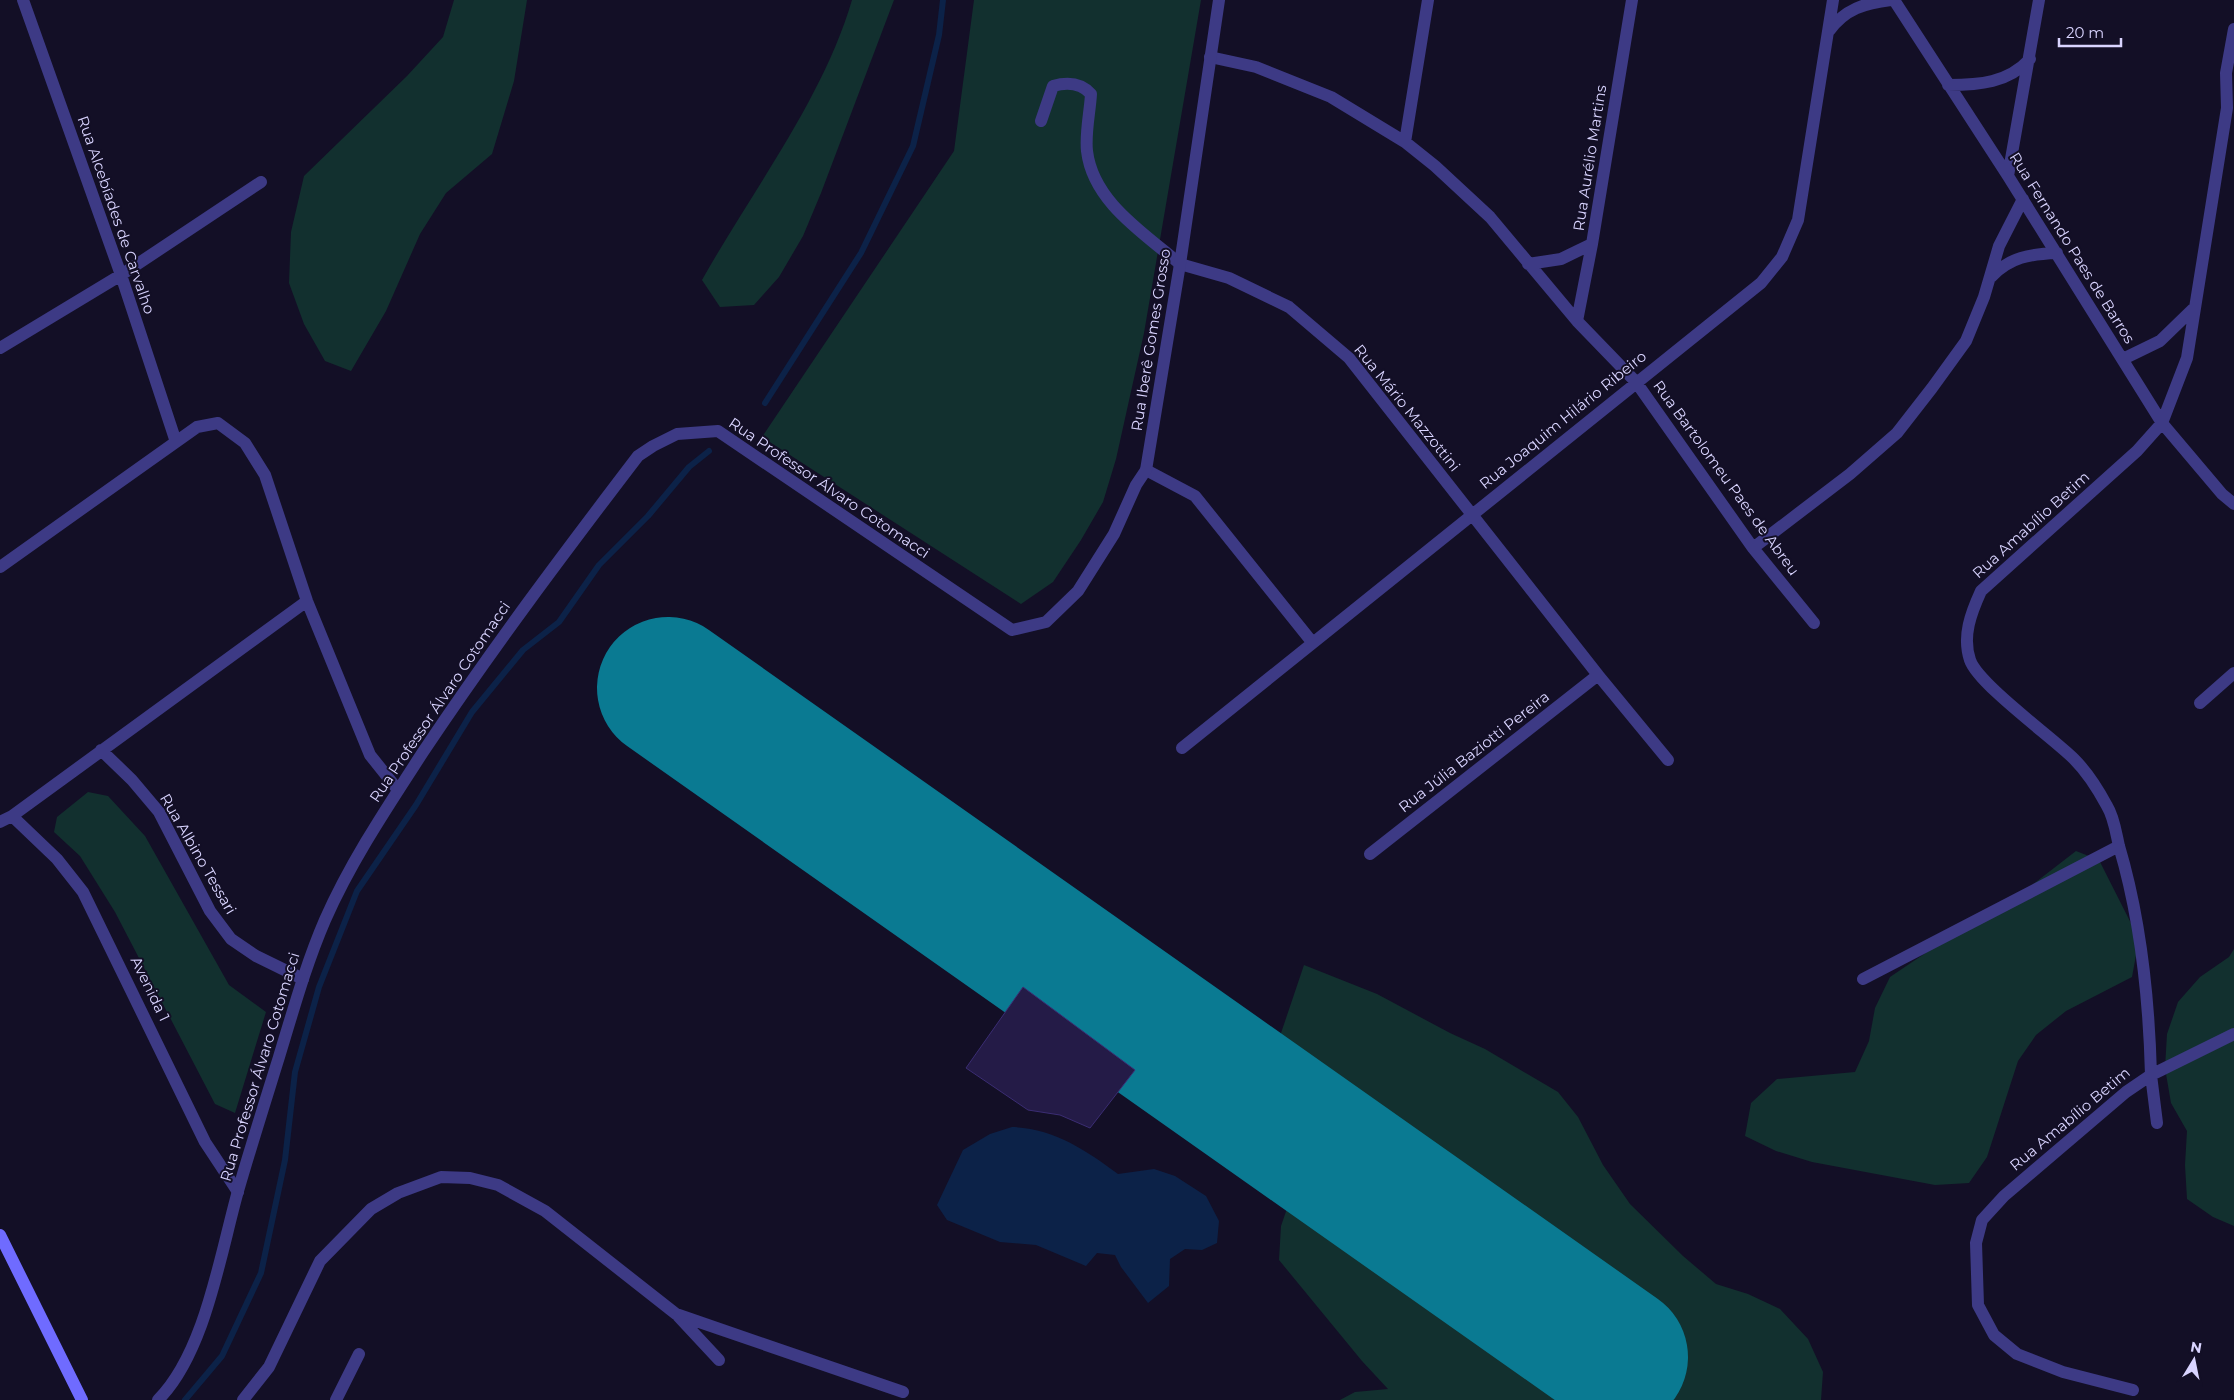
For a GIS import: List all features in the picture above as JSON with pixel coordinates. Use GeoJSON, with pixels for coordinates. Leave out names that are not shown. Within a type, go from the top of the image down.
{"type":"FeatureCollection","features":[{"type":"Feature","properties":{"kind":"main road"},"geometry":{"type":"LineString","coordinates":[[0,1235],[82,1400]]}},
{"type":"Feature","properties":{"kind":"street","name":"Rua Alcebíades de Carvalho"},"geometry":{"type":"LineString","coordinates":[[23,0],[121,275],[176,442]]}},
{"type":"Feature","properties":{"kind":"street","name":"Rua Iberê Gomes Grosso"},"geometry":{"type":"LineString","coordinates":[[1012,630],[1046,622],[1078,591],[1114,534],[1136,485],[1146,470],[1180,264],[1219,0]]}},
{"type":"Feature","properties":{"kind":"street"},"geometry":{"type":"LineString","coordinates":[[1405,142],[1428,0]]}},
{"type":"Feature","properties":{"kind":"street","name":"Rua Aurélio Martins"},"geometry":{"type":"LineString","coordinates":[[1577,321],[1592,244],[1632,0]]}},
{"type":"Feature","properties":{"kind":"street","name":"Rua Joaquim Hilário Ribeiro"},"geometry":{"type":"LineString","coordinates":[[1182,748],[1761,283],[1782,257],[1798,220],[1833,0]]}},
{"type":"Feature","properties":{"kind":"street"},"geometry":{"type":"LineString","coordinates":[[1828,33],[1836,22],[1854,8],[1893,0]]}},
{"type":"Feature","properties":{"kind":"street","name":"Rua Fernando Paes de Barros"},"geometry":{"type":"LineString","coordinates":[[1893,0],[2023,199],[2162,423],[2222,494],[2234,504]]}},
{"type":"Feature","properties":{"kind":"street"},"geometry":{"type":"LineString","coordinates":[[2008,176],[2039,0]]}},
{"type":"Feature","properties":{"kind":"street","name":"Rua Amabílio Betim"},"geometry":{"type":"LineString","coordinates":[[2133,1390],[2054,1369],[2017,1354],[1994,1335],[1978,1305],[1976,1243],[1982,1220],[2004,1196],[2126,1092],[2151,1075],[2150,1036],[2142,950],[2128,874],[2108,807],[2076,760],[1990,685],[1970,662],[1966,640],[1971,613],[1981,591],[2137,451],[2162,423],[2187,358],[2230,103],[2230,74],[2234,29]]}},
{"type":"Feature","properties":{"kind":"street","name":"Rua Bartolomeu Paes de Abreu"},"geometry":{"type":"LineString","coordinates":[[1210,57],[1256,67],[1331,97],[1405,142],[1435,166],[1490,218],[1577,321],[1636,382],[1753,548],[1814,623]]}},
{"type":"Feature","properties":{"kind":"street"},"geometry":{"type":"LineString","coordinates":[[1948,85],[1979,85],[2004,78],[2022,67],[2030,59]]}},
{"type":"Feature","properties":{"kind":"street","name":"Rua Mário Mazzottini"},"geometry":{"type":"LineString","coordinates":[[1041,121],[1053,86],[1064,83],[1084,86],[1091,94],[1087,151],[1096,182],[1114,208],[1180,264],[1229,278],[1289,307],[1349,358],[1598,675],[1668,760]]}},
{"type":"Feature","properties":{"kind":"street"},"geometry":{"type":"LineString","coordinates":[[0,348],[121,275],[261,182]]}},
{"type":"Feature","properties":{"kind":"street"},"geometry":{"type":"LineString","coordinates":[[1753,548],[1850,474],[1897,433],[1966,341],[1984,297],[1999,246],[2023,199]]}},
{"type":"Feature","properties":{"kind":"street"},"geometry":{"type":"LineString","coordinates":[[1528,264],[1561,259],[1592,244]]}},
{"type":"Feature","properties":{"kind":"street"},"geometry":{"type":"LineString","coordinates":[[1988,280],[2002,266],[2019,257],[2056,253]]}},
{"type":"Feature","properties":{"kind":"street"},"geometry":{"type":"LineString","coordinates":[[2123,358],[2160,341],[2194,309]]}},
{"type":"Feature","properties":{"kind":"street"},"geometry":{"type":"LineString","coordinates":[[0,568],[197,427],[218,424],[245,444],[265,475],[307,601],[370,754],[398,790]]}},
{"type":"Feature","properties":{"kind":"street","name":"Rua Professor Álvaro Cotomacci"},"geometry":{"type":"LineString","coordinates":[[158,1400],[171,1387],[191,1350],[207,1303],[238,1192],[303,979],[326,918],[360,854],[398,790],[530,597],[638,456],[677,434],[718,431],[1012,630]]}},
{"type":"Feature","properties":{"kind":"street"},"geometry":{"type":"LineString","coordinates":[[1146,470],[1195,496],[1312,642]]}},
{"type":"Feature","properties":{"kind":"street"},"geometry":{"type":"LineString","coordinates":[[0,822],[12,816],[307,601]]}},
{"type":"Feature","properties":{"kind":"street"},"geometry":{"type":"LineString","coordinates":[[2200,703],[2234,673]]}},
{"type":"Feature","properties":{"kind":"street","name":"Rua Júlia Baziotti Pereira"},"geometry":{"type":"LineString","coordinates":[[1370,854],[1598,675]]}},
{"type":"Feature","properties":{"kind":"street","name":"Rua Albino Tessari"},"geometry":{"type":"LineString","coordinates":[[101,750],[132,780],[158,812],[210,911],[231,939],[256,956],[303,979]]}},
{"type":"Feature","properties":{"kind":"street","name":"Avenida 1"},"geometry":{"type":"LineString","coordinates":[[12,816],[57,859],[84,892],[205,1142],[238,1192]]}},
{"type":"Feature","properties":{"kind":"street"},"geometry":{"type":"LineString","coordinates":[[1863,979],[2120,846]]}},
{"type":"Feature","properties":{"kind":"street"},"geometry":{"type":"LineString","coordinates":[[2157,1123],[2151,1075],[2234,1034]]}},
{"type":"Feature","properties":{"kind":"street"},"geometry":{"type":"LineString","coordinates":[[243,1400],[269,1367],[320,1261],[371,1209],[398,1193],[441,1178],[470,1178],[498,1185],[545,1211],[676,1314],[719,1360]]}},
{"type":"Feature","properties":{"kind":"street"},"geometry":{"type":"LineString","coordinates":[[676,1314],[903,1392]]}},
{"type":"Feature","properties":{"kind":"street"},"geometry":{"type":"LineString","coordinates":[[336,1400],[359,1354]]}},
{"type":"Feature","properties":{"kind":"green space"},"geometry":{"type":"Polygon","coordinates":[[[454,0],[527,0],[514,81],[492,154],[446,193],[420,234],[386,311],[351,371],[325,361],[304,324],[289,283],[291,232],[304,176],[407,76],[443,37],[454,0]]]}},
{"type":"Feature","properties":{"kind":"green space"},"geometry":{"type":"Polygon","coordinates":[[[852,0],[894,0],[803,236],[779,277],[754,305],[720,307],[702,280],[805,109],[839,37],[852,0]]]}},
{"type":"Feature","properties":{"kind":"green space"},"geometry":{"type":"Polygon","coordinates":[[[974,0],[1201,0],[1144,333],[1116,459],[1103,502],[1081,540],[1053,582],[1021,604],[762,437],[954,151],[974,0]]]}},
{"type":"Feature","properties":{"kind":"green space"},"geometry":{"type":"Polygon","coordinates":[[[88,792],[108,796],[145,836],[229,985],[266,1012],[235,1113],[215,1104],[115,912],[80,856],[54,832],[57,817],[88,792]]]}},
{"type":"Feature","properties":{"kind":"green space"},"geometry":{"type":"Polygon","coordinates":[[[2076,851],[2099,860],[2139,939],[2132,977],[2066,1011],[2036,1035],[2018,1061],[1987,1157],[1969,1183],[1935,1185],[1812,1162],[1776,1151],[1745,1136],[1751,1103],[1777,1079],[1855,1072],[1869,1041],[1875,1008],[1890,977],[1973,921],[2010,902],[2076,851]]]}},
{"type":"Feature","properties":{"kind":"green space"},"geometry":{"type":"Polygon","coordinates":[[[2234,949],[2234,1226],[2213,1217],[2187,1199],[2185,1165],[2187,1131],[2171,1103],[2165,1068],[2167,1034],[2178,1002],[2200,977],[2229,957],[2234,949]]]}},
{"type":"Feature","properties":{"kind":"green space"},"geometry":{"type":"Polygon","coordinates":[[[1304,965],[1377,994],[1450,1033],[1485,1049],[1558,1092],[1578,1117],[1603,1165],[1630,1204],[1683,1256],[1716,1284],[1748,1294],[1780,1309],[1808,1339],[1823,1372],[1821,1400],[1340,1400],[1355,1392],[1388,1389],[1362,1361],[1279,1260],[1281,1226],[1292,1194],[1324,1205],[1350,1222],[1376,1244],[1406,1263],[1456,1311],[1483,1329],[1509,1350],[1541,1361],[1573,1367],[1607,1369],[1624,1343],[1601,1334],[1364,1174],[1338,1152],[1273,1072],[1279,1039],[1304,965]]]}},
{"type":"Feature","properties":{"kind":"water"},"geometry":{"type":"Polygon","coordinates":[[[1012,1127],[1027,1128],[1055,1136],[1081,1149],[1118,1174],[1154,1169],[1175,1176],[1206,1196],[1219,1221],[1217,1243],[1202,1250],[1185,1249],[1170,1259],[1169,1286],[1148,1303],[1121,1267],[1115,1255],[1097,1253],[1086,1266],[1036,1245],[1000,1242],[947,1220],[937,1205],[963,1150],[990,1134],[1012,1127]]]}},
{"type":"Feature","properties":{"kind":"building"},"geometry":{"type":"Polygon","coordinates":[[[1023,987],[1135,1070],[1090,1128],[1060,1115],[1028,1110],[966,1068],[1023,987]]]}},
{"type":"Feature","properties":{"kind":"waterway"},"geometry":{"type":"LineString","coordinates":[[765,403],[861,253],[913,146],[939,35],[943,0]]}},
{"type":"Feature","properties":{"kind":"waterway"},"geometry":{"type":"LineString","coordinates":[[185,1400],[222,1356],[261,1273],[285,1160],[295,1072],[319,987],[357,891],[416,805],[472,712],[523,650],[559,622],[599,565],[648,516],[689,467],[709,451]]}},
{"type":"Feature","properties":{"kind":"runway"},"geometry":{"type":"LineString","coordinates":[[668,688],[1617,1357]]}}]}
